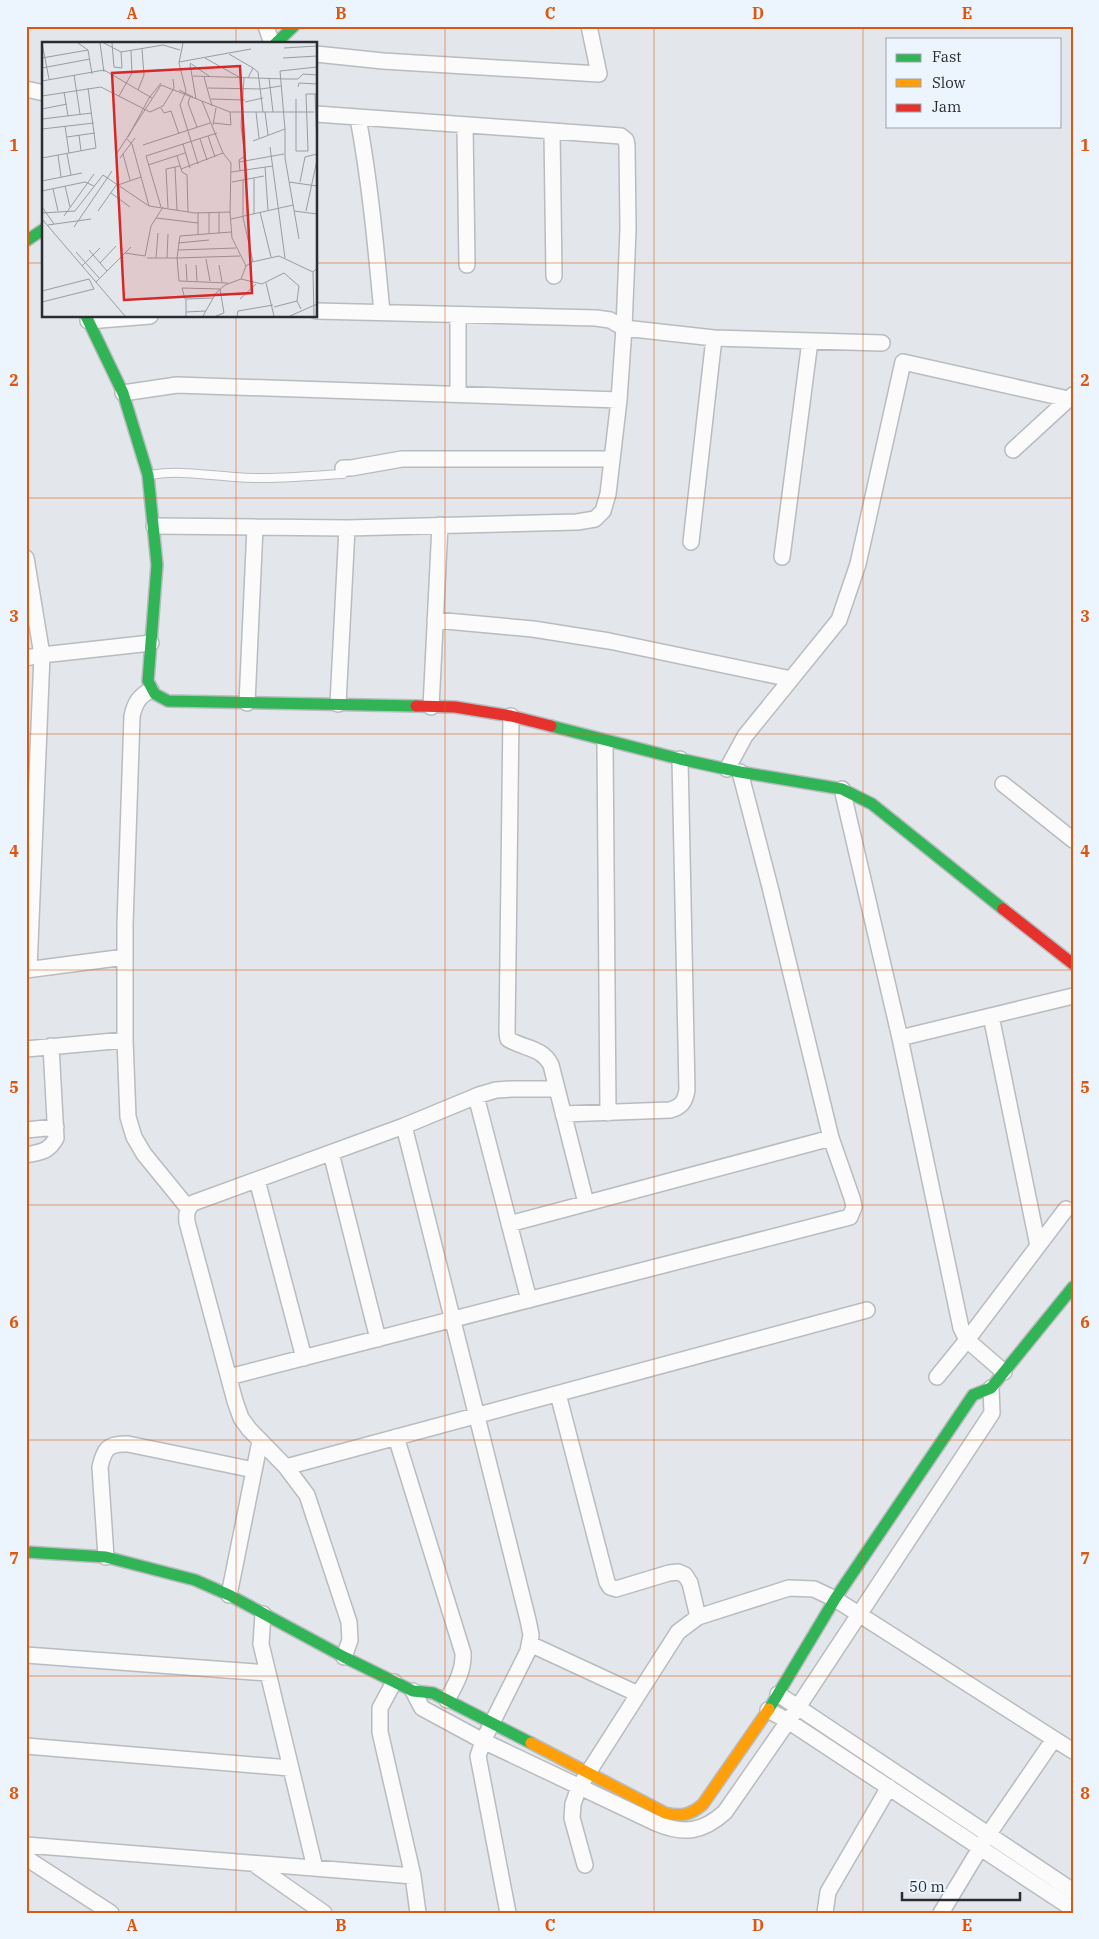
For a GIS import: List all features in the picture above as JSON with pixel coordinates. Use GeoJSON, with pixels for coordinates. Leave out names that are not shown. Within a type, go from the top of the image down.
{"type":"FeatureCollection","features":[{"type":"Feature","properties":{"kind":"street"},"geometry":{"type":"LineString","coordinates":[[266,26],[273,42]]}},
{"type":"Feature","properties":{"kind":"street"},"geometry":{"type":"LineString","coordinates":[[276,42],[294,26]]}},
{"type":"Feature","properties":{"kind":"street"},"geometry":{"type":"LineString","coordinates":[[318,54],[599,74],[589,26]]}},
{"type":"Feature","properties":{"kind":"street"},"geometry":{"type":"LineString","coordinates":[[26,89],[42,93]]}},
{"type":"Feature","properties":{"kind":"street"},"geometry":{"type":"LineString","coordinates":[[154,526],[347,528],[577,522],[595,518],[603,511],[608,494],[619,400],[624,328],[628,230],[626,140],[615,134],[552,132],[318,114]]}},
{"type":"Feature","properties":{"kind":"street"},"geometry":{"type":"LineString","coordinates":[[358,118],[374,212],[382,313]]}},
{"type":"Feature","properties":{"kind":"street"},"geometry":{"type":"LineString","coordinates":[[465,126],[467,265]]}},
{"type":"Feature","properties":{"kind":"street"},"geometry":{"type":"LineString","coordinates":[[552,132],[554,276]]}},
{"type":"Feature","properties":{"kind":"street"},"geometry":{"type":"LineString","coordinates":[[26,241],[42,233]]}},
{"type":"Feature","properties":{"kind":"street"},"geometry":{"type":"LineString","coordinates":[[318,311],[596,318],[610,320],[624,328],[714,338],[882,343]]}},
{"type":"Feature","properties":{"kind":"street"},"geometry":{"type":"LineString","coordinates":[[458,315],[458,394]]}},
{"type":"Feature","properties":{"kind":"street"},"geometry":{"type":"LineString","coordinates":[[108,318],[87,319],[123,393],[148,475],[157,565],[148,681],[151,690],[157,696],[168,700],[455,707],[511,716],[605,742],[680,759],[842,789],[872,804],[1073,964]]}},
{"type":"Feature","properties":{"kind":"street"},"geometry":{"type":"LineString","coordinates":[[691,542],[714,338]]}},
{"type":"Feature","properties":{"kind":"street"},"geometry":{"type":"LineString","coordinates":[[782,557],[810,341]]}},
{"type":"Feature","properties":{"kind":"street"},"geometry":{"type":"LineString","coordinates":[[229,1377],[850,1217],[854,1207],[852,1198],[832,1138],[770,887],[733,770],[744,736],[839,620],[858,564],[904,362],[1071,397]]}},
{"type":"Feature","properties":{"kind":"street"},"geometry":{"type":"LineString","coordinates":[[123,393],[177,385],[619,400]]}},
{"type":"Feature","properties":{"kind":"street"},"geometry":{"type":"LineString","coordinates":[[1013,450],[1071,397]]}},
{"type":"Feature","properties":{"kind":"street"},"geometry":{"type":"LineString","coordinates":[[343,471],[402,459],[612,459]]}},
{"type":"Feature","properties":{"kind":"street"},"geometry":{"type":"LineString","coordinates":[[430,707],[440,525]]}},
{"type":"Feature","properties":{"kind":"street"},"geometry":{"type":"LineString","coordinates":[[247,702],[255,527]]}},
{"type":"Feature","properties":{"kind":"street"},"geometry":{"type":"LineString","coordinates":[[338,704],[347,528]]}},
{"type":"Feature","properties":{"kind":"street"},"geometry":{"type":"LineString","coordinates":[[26,558],[42,655],[28,969],[125,957]]}},
{"type":"Feature","properties":{"kind":"street"},"geometry":{"type":"LineString","coordinates":[[435,620],[533,629],[600,640],[791,679]]}},
{"type":"Feature","properties":{"kind":"street"},"geometry":{"type":"LineString","coordinates":[[26,658],[151,642]]}},
{"type":"Feature","properties":{"kind":"street"},"geometry":{"type":"LineString","coordinates":[[151,690],[142,694],[135,704],[132,716],[124,1040],[128,1118],[134,1137],[156,1170],[188,1208]]}},
{"type":"Feature","properties":{"kind":"street"},"geometry":{"type":"LineString","coordinates":[[511,716],[506,1032],[508,1039],[514,1043],[542,1052],[547,1058],[557,1089],[586,1204]]}},
{"type":"Feature","properties":{"kind":"street"},"geometry":{"type":"LineString","coordinates":[[605,742],[608,1113]]}},
{"type":"Feature","properties":{"kind":"street"},"geometry":{"type":"LineString","coordinates":[[563,1114],[670,1110],[680,1107],[685,1100],[687,1090],[680,759]]}},
{"type":"Feature","properties":{"kind":"street"},"geometry":{"type":"LineString","coordinates":[[1003,784],[1073,840]]}},
{"type":"Feature","properties":{"kind":"street"},"geometry":{"type":"LineString","coordinates":[[842,789],[900,1038],[961,1328],[967,1340],[1004,1372]]}},
{"type":"Feature","properties":{"kind":"street"},"geometry":{"type":"LineString","coordinates":[[900,1038],[1073,996]]}},
{"type":"Feature","properties":{"kind":"street"},"geometry":{"type":"LineString","coordinates":[[991,1016],[1038,1246]]}},
{"type":"Feature","properties":{"kind":"street"},"geometry":{"type":"LineString","coordinates":[[26,1049],[124,1040]]}},
{"type":"Feature","properties":{"kind":"street"},"geometry":{"type":"LineString","coordinates":[[26,1155],[43,1152],[51,1148],[56,1138],[51,1046]]}},
{"type":"Feature","properties":{"kind":"street"},"geometry":{"type":"LineString","coordinates":[[344,1657],[350,1640],[349,1622],[306,1495],[286,1467],[260,1441],[241,1418],[187,1222],[188,1208],[193,1203],[404,1126],[476,1096],[496,1090],[557,1089]]}},
{"type":"Feature","properties":{"kind":"street"},"geometry":{"type":"LineString","coordinates":[[476,1096],[529,1300]]}},
{"type":"Feature","properties":{"kind":"street"},"geometry":{"type":"LineString","coordinates":[[404,1126],[528,1620],[530,1644],[478,1756],[508,1913]]}},
{"type":"Feature","properties":{"kind":"street"},"geometry":{"type":"LineString","coordinates":[[26,1130],[56,1127]]}},
{"type":"Feature","properties":{"kind":"street"},"geometry":{"type":"LineString","coordinates":[[509,1224],[832,1138]]}},
{"type":"Feature","properties":{"kind":"street"},"geometry":{"type":"LineString","coordinates":[[331,1153],[378,1339]]}},
{"type":"Feature","properties":{"kind":"street"},"geometry":{"type":"LineString","coordinates":[[257,1180],[304,1358]]}},
{"type":"Feature","properties":{"kind":"street"},"geometry":{"type":"LineString","coordinates":[[937,1377],[1066,1209]]}},
{"type":"Feature","properties":{"kind":"street"},"geometry":{"type":"LineString","coordinates":[[413,1691],[422,1708],[483,1742],[671,1829],[686,1823],[703,1804],[768,1710],[835,1599],[973,1395],[991,1388],[1073,1287]]}},
{"type":"Feature","properties":{"kind":"street"},"geometry":{"type":"LineString","coordinates":[[286,1467],[867,1310]]}},
{"type":"Feature","properties":{"kind":"street"},"geometry":{"type":"LineString","coordinates":[[26,1552],[106,1557],[195,1580],[229,1595],[394,1682],[413,1691],[433,1693],[665,1813],[701,1829],[714,1822],[725,1812],[798,1708],[992,1413],[991,1388]]}},
{"type":"Feature","properties":{"kind":"street"},"geometry":{"type":"LineString","coordinates":[[558,1394],[607,1582],[610,1587],[616,1590],[669,1573],[678,1572],[685,1575],[690,1583],[698,1617]]}},
{"type":"Feature","properties":{"kind":"street"},"geometry":{"type":"LineString","coordinates":[[396,1438],[463,1653],[460,1674],[447,1700]]}},
{"type":"Feature","properties":{"kind":"street"},"geometry":{"type":"LineString","coordinates":[[229,1595],[260,1441]]}},
{"type":"Feature","properties":{"kind":"street"},"geometry":{"type":"LineString","coordinates":[[106,1557],[100,1467],[103,1455],[108,1447],[117,1443],[128,1444],[254,1470]]}},
{"type":"Feature","properties":{"kind":"street"},"geometry":{"type":"LineString","coordinates":[[585,1865],[572,1818],[573,1804],[579,1787],[678,1632],[698,1617],[789,1588],[814,1589],[835,1599],[1073,1751]]}},
{"type":"Feature","properties":{"kind":"street"},"geometry":{"type":"LineString","coordinates":[[263,1614],[261,1644],[315,1868]]}},
{"type":"Feature","properties":{"kind":"street"},"geometry":{"type":"LineString","coordinates":[[530,1644],[638,1694]]}},
{"type":"Feature","properties":{"kind":"street"},"geometry":{"type":"LineString","coordinates":[[26,1655],[268,1673]]}},
{"type":"Feature","properties":{"kind":"street"},"geometry":{"type":"LineString","coordinates":[[394,1682],[380,1708],[379,1725],[413,1876],[418,1913]]}},
{"type":"Feature","properties":{"kind":"street"},"geometry":{"type":"LineString","coordinates":[[778,1694],[984,1841],[1073,1909]]}},
{"type":"Feature","properties":{"kind":"street"},"geometry":{"type":"LineString","coordinates":[[768,1710],[788,1721],[889,1788],[1073,1891]]}},
{"type":"Feature","properties":{"kind":"street"},"geometry":{"type":"LineString","coordinates":[[941,1913],[984,1841],[1054,1739]]}},
{"type":"Feature","properties":{"kind":"street"},"geometry":{"type":"LineString","coordinates":[[26,1746],[290,1768]]}},
{"type":"Feature","properties":{"kind":"street"},"geometry":{"type":"LineString","coordinates":[[825,1913],[828,1892],[889,1788]]}},
{"type":"Feature","properties":{"kind":"street"},"geometry":{"type":"LineString","coordinates":[[26,1845],[413,1876]]}},
{"type":"Feature","properties":{"kind":"street"},"geometry":{"type":"LineString","coordinates":[[26,1858],[112,1913]]}},
{"type":"Feature","properties":{"kind":"street"},"geometry":{"type":"LineString","coordinates":[[253,1863],[324,1913]]}},
{"type":"Feature","properties":{"kind":"lane"},"geometry":{"type":"LineString","coordinates":[[148,475],[169,472],[197,473],[235,478],[280,478],[343,471]]}},
{"type":"Feature","properties":{"kind":"traffic: fast"},"geometry":{"type":"LineString","coordinates":[[277,42],[294,26]]}},
{"type":"Feature","properties":{"kind":"traffic: fast"},"geometry":{"type":"LineString","coordinates":[[26,241],[42,230]]}},
{"type":"Feature","properties":{"kind":"traffic: fast"},"geometry":{"type":"LineString","coordinates":[[87,318],[123,393],[148,475],[157,565],[148,681],[155,694],[168,701],[416,706]]}},
{"type":"Feature","properties":{"kind":"traffic: fast"},"geometry":{"type":"LineString","coordinates":[[551,726],[680,759],[740,772],[842,789],[872,804],[1003,909]]}},
{"type":"Feature","properties":{"kind":"traffic: fast"},"geometry":{"type":"LineString","coordinates":[[769,1709],[835,1599],[973,1395],[991,1388],[1073,1287]]}},
{"type":"Feature","properties":{"kind":"traffic: fast"},"geometry":{"type":"LineString","coordinates":[[26,1552],[106,1557],[195,1580],[229,1595],[344,1657],[413,1691],[433,1693],[531,1743]]}},
{"type":"Feature","properties":{"kind":"traffic: slow"},"geometry":{"type":"LineString","coordinates":[[531,1743],[665,1813],[681,1815],[690,1813],[703,1804],[769,1709]]}},
{"type":"Feature","properties":{"kind":"traffic: jam"},"geometry":{"type":"LineString","coordinates":[[416,706],[455,707],[511,716],[551,726]]}},
{"type":"Feature","properties":{"kind":"traffic: jam"},"geometry":{"type":"LineString","coordinates":[[1003,909],[1073,964]]}}]}
